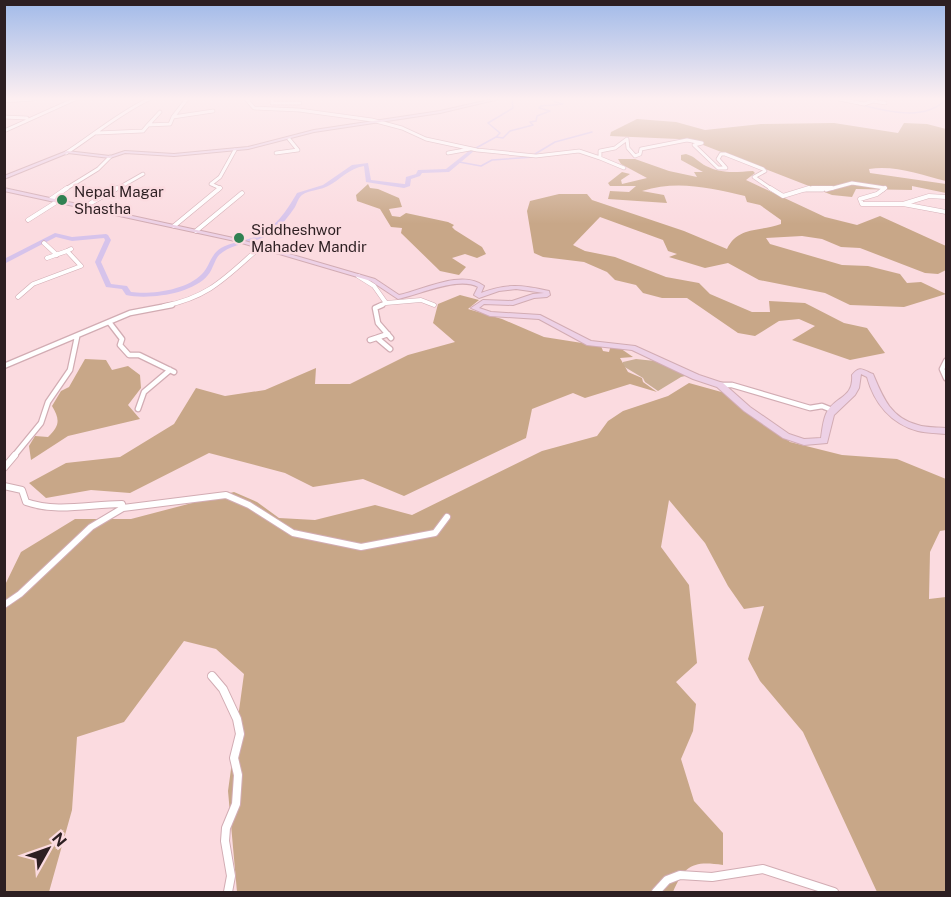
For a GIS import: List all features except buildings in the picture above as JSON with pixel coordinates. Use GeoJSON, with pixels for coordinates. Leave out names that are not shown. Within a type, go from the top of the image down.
{"type":"FeatureCollection","features":[{"type":"Feature","properties":{"kind":"main road"},"geometry":{"type":"LineString","coordinates":[[4,178],[66,153],[110,157],[122,152],[174,155],[235,150],[280,141]]}},
{"type":"Feature","properties":{"kind":"main road"},"geometry":{"type":"LineString","coordinates":[[4,189],[239,242],[380,283],[398,297],[429,288],[470,281],[481,286],[478,296],[498,289],[516,287],[547,292],[548,295],[533,296],[513,303],[483,302],[474,308],[490,314],[540,317],[589,342],[626,345],[720,385],[747,409],[761,416],[780,433],[804,442],[824,441],[832,410],[847,401],[857,387],[857,373],[864,371],[870,376],[873,390],[894,416],[916,428],[946,431]]}},
{"type":"Feature","properties":{"kind":"street"},"geometry":{"type":"LineString","coordinates":[[66,153],[85,141]]}},
{"type":"Feature","properties":{"kind":"street"},"geometry":{"type":"LineString","coordinates":[[276,153],[298,149],[291,141]]}},
{"type":"Feature","properties":{"kind":"street"},"geometry":{"type":"LineString","coordinates":[[434,141],[470,149],[536,156],[579,151],[624,168]]}},
{"type":"Feature","properties":{"kind":"street"},"geometry":{"type":"LineString","coordinates":[[600,158],[600,151],[615,148],[623,141]]}},
{"type":"Feature","properties":{"kind":"street"},"geometry":{"type":"LineString","coordinates":[[628,141],[628,148],[635,156],[640,154],[640,149],[666,146],[675,141]]}},
{"type":"Feature","properties":{"kind":"street"},"geometry":{"type":"LineString","coordinates":[[696,141],[702,143],[694,145],[718,168],[726,168],[718,159],[721,154],[725,154],[763,169],[765,171],[754,177],[756,180],[783,196],[810,188],[825,189],[839,185],[867,184],[885,188],[877,194],[860,199],[862,204],[869,206],[887,202],[946,212]]}},
{"type":"Feature","properties":{"kind":"street"},"geometry":{"type":"LineString","coordinates":[[448,153],[470,149]]}},
{"type":"Feature","properties":{"kind":"street"},"geometry":{"type":"LineString","coordinates":[[174,226],[220,188],[211,184],[220,177],[235,150]]}},
{"type":"Feature","properties":{"kind":"street"},"geometry":{"type":"LineString","coordinates":[[51,199],[64,187],[100,168],[110,157]]}},
{"type":"Feature","properties":{"kind":"street"},"geometry":{"type":"LineString","coordinates":[[84,207],[143,174]]}},
{"type":"Feature","properties":{"kind":"street"},"geometry":{"type":"LineString","coordinates":[[196,231],[242,193]]}},
{"type":"Feature","properties":{"kind":"street"},"geometry":{"type":"LineString","coordinates":[[903,204],[929,196],[946,197]]}},
{"type":"Feature","properties":{"kind":"street"},"geometry":{"type":"LineString","coordinates":[[28,220],[58,201]]}},
{"type":"Feature","properties":{"kind":"street"},"geometry":{"type":"LineString","coordinates":[[44,243],[57,255]]}},
{"type":"Feature","properties":{"kind":"street"},"geometry":{"type":"LineString","coordinates":[[4,366],[130,313],[185,302],[210,291],[258,249]]}},
{"type":"Feature","properties":{"kind":"street"},"geometry":{"type":"LineString","coordinates":[[18,297],[33,284],[81,266],[69,250],[47,258]]}},
{"type":"Feature","properties":{"kind":"street"},"geometry":{"type":"LineString","coordinates":[[358,276],[374,286],[386,303]]}},
{"type":"Feature","properties":{"kind":"street"},"geometry":{"type":"LineString","coordinates":[[369,340],[390,336],[378,323],[375,308],[386,303],[421,300],[434,305]]}},
{"type":"Feature","properties":{"kind":"street"},"geometry":{"type":"LineString","coordinates":[[109,322],[122,339],[120,345],[129,355],[139,355],[172,371],[144,392],[146,392],[138,409]]}},
{"type":"Feature","properties":{"kind":"street"},"geometry":{"type":"LineString","coordinates":[[4,468],[41,423],[51,396],[69,373],[76,351],[77,337]]}},
{"type":"Feature","properties":{"kind":"street"},"geometry":{"type":"LineString","coordinates":[[377,338],[390,349]]}},
{"type":"Feature","properties":{"kind":"street"},"geometry":{"type":"LineString","coordinates":[[946,361],[942,369],[946,378]]}},
{"type":"Feature","properties":{"kind":"street"},"geometry":{"type":"LineString","coordinates":[[720,385],[732,385],[810,408],[822,406],[832,410]]}},
{"type":"Feature","properties":{"kind":"street"},"geometry":{"type":"LineString","coordinates":[[4,486],[22,490],[26,502],[37,508],[110,503],[122,504],[123,508]]}},
{"type":"Feature","properties":{"kind":"street"},"geometry":{"type":"LineString","coordinates":[[4,605],[20,594],[92,527],[123,508],[226,495],[249,505],[292,533],[361,547],[435,533],[447,517]]}},
{"type":"Feature","properties":{"kind":"street"},"geometry":{"type":"LineString","coordinates":[[212,676],[223,689],[237,718],[240,734],[234,758],[238,775],[236,804],[226,828],[225,841],[231,876],[228,892]]}},
{"type":"Feature","properties":{"kind":"street"},"geometry":{"type":"LineString","coordinates":[[656,892],[667,880],[680,875],[694,879],[723,878],[763,869],[834,892]]}},
{"type":"Feature","properties":{"kind":"shaded area"},"geometry":{"type":"Polygon","coordinates":[[[687,141],[946,141],[946,181],[889,168],[869,169],[870,173],[946,184],[946,193],[912,186],[912,190],[856,189],[852,197],[832,195],[687,141]]]}},
{"type":"Feature","properties":{"kind":"shaded area"},"geometry":{"type":"Polygon","coordinates":[[[686,154],[718,170],[753,171],[755,173],[746,180],[825,217],[857,225],[880,216],[946,246],[946,270],[938,274],[925,273],[860,248],[841,247],[822,239],[802,236],[766,238],[770,244],[842,265],[868,266],[900,274],[907,283],[921,282],[946,294],[904,307],[850,305],[825,293],[759,280],[728,263],[705,268],[669,257],[677,254],[668,251],[663,240],[600,217],[573,245],[585,251],[615,257],[666,277],[699,283],[710,294],[752,312],[770,312],[769,301],[805,303],[844,323],[867,328],[885,353],[850,360],[792,340],[815,326],[799,319],[779,321],[755,336],[738,333],[687,298],[662,298],[643,293],[636,285],[615,280],[607,272],[584,262],[543,257],[534,253],[527,211],[530,201],[559,194],[587,194],[592,200],[684,231],[727,249],[743,233],[781,224],[781,220],[760,205],[747,202],[745,196],[706,188],[668,186],[642,191],[664,195],[667,203],[608,199],[610,191],[629,192],[636,186],[610,186],[608,183],[622,172],[630,174],[621,180],[622,184],[647,178],[621,164],[618,159],[635,159],[669,171],[697,177],[694,172],[703,172],[681,160],[681,155],[686,154]]]}},
{"type":"Feature","properties":{"kind":"shaded area"},"geometry":{"type":"Polygon","coordinates":[[[368,184],[370,188],[399,198],[402,207],[389,209],[392,216],[400,217],[406,213],[448,222],[454,225],[452,227],[455,230],[482,247],[486,254],[477,258],[465,254],[452,258],[466,267],[459,275],[440,271],[401,233],[402,228],[391,227],[380,209],[357,201],[356,195],[368,184]]]}},
{"type":"Feature","properties":{"kind":"shaded area"},"geometry":{"type":"Polygon","coordinates":[[[460,295],[479,300],[468,309],[502,319],[544,337],[601,346],[603,351],[609,352],[611,345],[617,346],[633,357],[620,358],[628,372],[642,378],[643,382],[657,392],[630,384],[585,398],[573,393],[532,409],[526,438],[404,496],[363,479],[313,487],[285,473],[209,453],[130,493],[91,490],[46,498],[29,483],[66,463],[120,457],[174,424],[196,388],[225,396],[265,390],[316,368],[315,384],[350,384],[408,355],[455,342],[433,323],[438,304],[460,295]]]}},
{"type":"Feature","properties":{"kind":"shaded area"},"geometry":{"type":"Polygon","coordinates":[[[85,359],[106,360],[112,370],[128,366],[140,375],[141,388],[128,405],[140,419],[68,436],[31,460],[29,446],[35,436],[48,437],[57,426],[58,422],[52,406],[61,391],[69,387],[85,359]]]}},
{"type":"Feature","properties":{"kind":"shaded area"},"geometry":{"type":"Polygon","coordinates":[[[636,359],[655,361],[689,375],[681,377],[658,391],[643,378],[623,366],[623,362],[636,359]]]}},
{"type":"Feature","properties":{"kind":"shaded area"},"geometry":{"type":"Polygon","coordinates":[[[689,383],[725,393],[790,442],[842,455],[897,459],[946,479],[946,530],[940,531],[930,552],[929,599],[946,597],[946,892],[877,892],[803,732],[760,681],[748,659],[764,606],[744,609],[728,586],[705,543],[669,500],[661,547],[689,585],[697,663],[676,682],[696,704],[693,731],[681,759],[694,801],[723,833],[723,865],[698,864],[692,866],[682,875],[673,892],[237,892],[228,791],[244,674],[216,649],[184,641],[124,722],[77,737],[72,810],[49,892],[5,892],[4,587],[21,552],[75,519],[131,519],[234,492],[257,502],[279,518],[315,520],[375,505],[412,515],[542,451],[597,436],[608,421],[623,411],[668,396],[689,383]]]}},
{"type":"Feature","properties":{"kind":"waterway"},"geometry":{"type":"LineString","coordinates":[[476,148],[489,141]]}},
{"type":"Feature","properties":{"kind":"waterway"},"geometry":{"type":"LineString","coordinates":[[535,154],[559,141]]}},
{"type":"Feature","properties":{"kind":"waterway"},"geometry":{"type":"LineString","coordinates":[[4,262],[55,235],[72,239],[106,236],[108,240],[98,262],[108,286],[125,287],[128,294],[136,295],[169,292],[200,280],[206,274],[215,256],[223,250],[256,239],[273,229],[286,215],[299,194],[325,186],[354,166],[366,164],[368,181],[404,186],[408,185],[408,178],[418,175],[420,171],[447,171],[472,151]]}},
{"type":"Feature","properties":{"kind":"waterway"},"geometry":{"type":"LineString","coordinates":[[459,162],[481,166],[492,160],[534,157]]}},
{"type":"Feature","properties":{"kind":"place","name":"Nepal Magar Shastha"},"geometry":{"type":"Point","coordinates":[62,200]}},
{"type":"Feature","properties":{"kind":"place","name":"Siddheshwor Mahadev Mandir"},"geometry":{"type":"Point","coordinates":[239,238]}}]}
